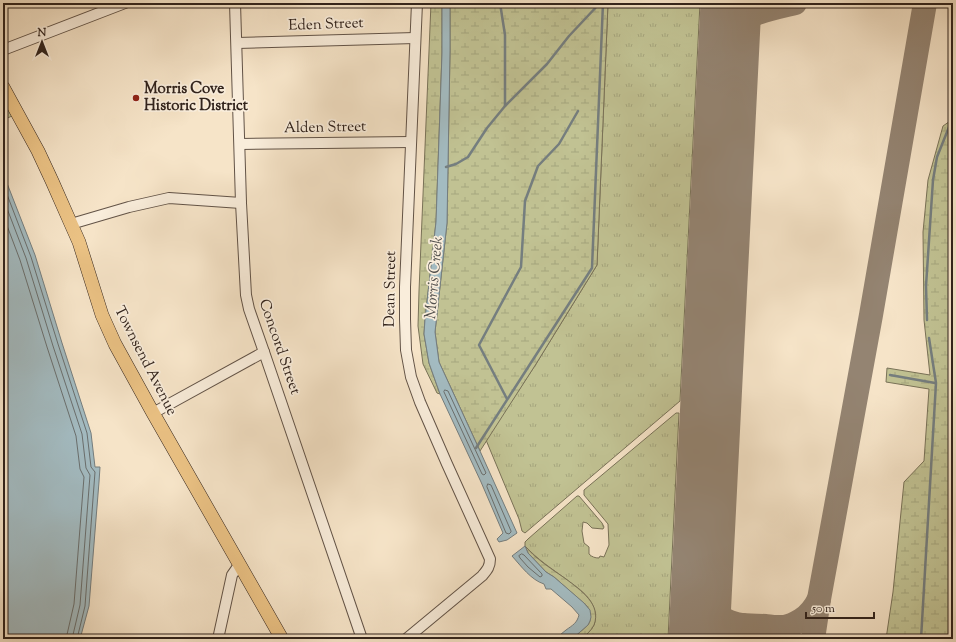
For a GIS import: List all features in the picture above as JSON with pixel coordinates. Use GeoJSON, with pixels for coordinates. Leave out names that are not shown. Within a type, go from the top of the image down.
{"type":"FeatureCollection","features":[{"type":"Feature","properties":{"kind":"main road","name":"Townsend Avenue"},"geometry":{"type":"LineString","coordinates":[[3,87],[40,156],[79,242],[107,327],[121,355],[282,639]]}},
{"type":"Feature","properties":{"kind":"street"},"geometry":{"type":"LineString","coordinates":[[3,50],[125,3]]}},
{"type":"Feature","properties":{"kind":"street","name":"Concord Street"},"geometry":{"type":"LineString","coordinates":[[235,3],[241,203],[246,295],[249,309],[362,639]]}},
{"type":"Feature","properties":{"kind":"street","name":"Dean Street"},"geometry":{"type":"LineString","coordinates":[[406,639],[482,576],[490,565],[490,559],[420,402],[411,377],[406,350],[405,319],[417,3]]}},
{"type":"Feature","properties":{"kind":"street","name":"Eden Street"},"geometry":{"type":"LineString","coordinates":[[237,43],[415,38]]}},
{"type":"Feature","properties":{"kind":"street","name":"Alden Street"},"geometry":{"type":"LineString","coordinates":[[240,144],[411,142]]}},
{"type":"Feature","properties":{"kind":"street"},"geometry":{"type":"LineString","coordinates":[[71,224],[129,207],[169,198],[241,203]]}},
{"type":"Feature","properties":{"kind":"street"},"geometry":{"type":"LineString","coordinates":[[153,413],[264,352]]}},
{"type":"Feature","properties":{"kind":"street"},"geometry":{"type":"LineString","coordinates":[[218,639],[232,576],[239,565]]}},
{"type":"Feature","properties":{"kind":"green space"},"geometry":{"type":"Polygon","coordinates":[[[431,3],[442,3],[442,53],[436,222],[424,334],[429,363],[440,394],[437,393],[423,364],[418,326],[431,3]]]}},
{"type":"Feature","properties":{"kind":"green space"},"geometry":{"type":"Polygon","coordinates":[[[450,3],[608,3],[597,265],[480,451],[439,362],[435,332],[447,223],[450,3]]]}},
{"type":"Feature","properties":{"kind":"green space"},"geometry":{"type":"Polygon","coordinates":[[[608,3],[700,3],[680,401],[525,533],[522,531],[519,519],[486,440],[536,364],[597,265],[608,3]]]}},
{"type":"Feature","properties":{"kind":"green space"},"geometry":{"type":"Polygon","coordinates":[[[3,99],[12,116],[3,120],[3,99]]]}},
{"type":"Feature","properties":{"kind":"green space"},"geometry":{"type":"Polygon","coordinates":[[[953,119],[953,639],[886,639],[893,592],[904,482],[924,461],[929,389],[886,382],[887,368],[930,375],[924,320],[923,232],[928,180],[943,126],[953,119]]]}},
{"type":"Feature","properties":{"kind":"green space"},"geometry":{"type":"Polygon","coordinates":[[[676,413],[679,413],[668,639],[581,639],[594,625],[594,607],[580,589],[534,555],[525,546],[525,542],[577,496],[579,496],[604,527],[603,529],[592,528],[587,523],[583,522],[582,531],[584,543],[589,547],[589,554],[591,556],[598,558],[600,556],[604,557],[609,545],[608,524],[584,495],[584,490],[676,413]]]}},
{"type":"Feature","properties":{"kind":"green space"},"geometry":{"type":"Polygon","coordinates":[[[525,546],[539,560],[583,593],[592,604],[596,617],[594,625],[581,639],[572,639],[588,625],[590,621],[590,613],[587,606],[554,577],[546,572],[528,553],[525,546]]]}},
{"type":"Feature","properties":{"kind":"water","name":"Morris Creek"},"geometry":{"type":"Polygon","coordinates":[[[442,3],[450,3],[447,223],[435,332],[439,362],[517,533],[507,540],[499,542],[497,539],[503,533],[440,394],[429,363],[424,334],[436,222],[442,53],[442,3]]]}},
{"type":"Feature","properties":{"kind":"water"},"geometry":{"type":"Polygon","coordinates":[[[3,173],[35,255],[91,433],[95,467],[100,467],[89,606],[80,639],[3,639],[3,173]]]}},
{"type":"Feature","properties":{"kind":"water"},"geometry":{"type":"Polygon","coordinates":[[[525,546],[528,553],[546,572],[554,577],[590,610],[591,617],[588,625],[572,639],[555,639],[574,624],[579,615],[551,589],[546,589],[544,584],[531,576],[512,556],[525,546]]]}},
{"type":"Feature","properties":{"kind":"waterway"},"geometry":{"type":"LineString","coordinates":[[500,3],[505,35],[505,106]]}},
{"type":"Feature","properties":{"kind":"waterway"},"geometry":{"type":"LineString","coordinates":[[446,167],[456,164],[468,157],[487,128],[505,106],[547,64],[569,36],[600,3]]}},
{"type":"Feature","properties":{"kind":"waterway"},"geometry":{"type":"LineString","coordinates":[[476,448],[592,268],[603,3]]}},
{"type":"Feature","properties":{"kind":"waterway"},"geometry":{"type":"LineString","coordinates":[[507,399],[479,345],[521,267],[525,201],[538,166],[559,144],[578,111]]}},
{"type":"Feature","properties":{"kind":"waterway"},"geometry":{"type":"LineString","coordinates":[[927,320],[926,286],[933,180],[937,157],[951,122]]}},
{"type":"Feature","properties":{"kind":"waterway"},"geometry":{"type":"LineString","coordinates":[[921,639],[936,383],[929,338]]}},
{"type":"Feature","properties":{"kind":"waterway"},"geometry":{"type":"LineString","coordinates":[[890,375],[935,383]]}},
{"type":"Feature","properties":{"kind":"taxiway"},"geometry":{"type":"LineString","coordinates":[[729,47],[739,28],[752,15],[795,3]]}},
{"type":"Feature","properties":{"kind":"taxiway"},"geometry":{"type":"LineString","coordinates":[[813,639],[925,3]]}},
{"type":"Feature","properties":{"kind":"taxiway"},"geometry":{"type":"LineString","coordinates":[[702,589],[710,604],[721,617],[742,625],[777,627],[788,626],[807,616],[819,599]]}},
{"type":"Feature","properties":{"kind":"taxiway"},"geometry":{"type":"LineString","coordinates":[[711,639],[725,629],[742,625]]}},
{"type":"Feature","properties":{"kind":"runway"},"geometry":{"type":"LineString","coordinates":[[699,639],[731,3]]}},
{"type":"Feature","properties":{"kind":"place","name":"Morris Cove Historic District"},"geometry":{"type":"Point","coordinates":[136,98]}}]}
